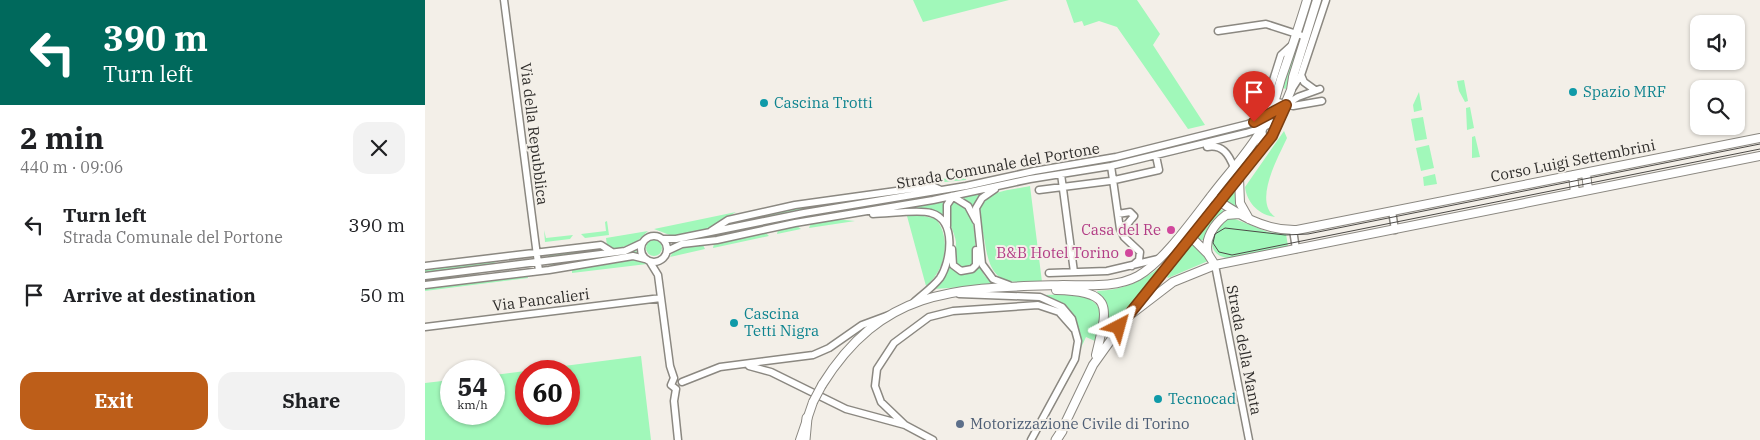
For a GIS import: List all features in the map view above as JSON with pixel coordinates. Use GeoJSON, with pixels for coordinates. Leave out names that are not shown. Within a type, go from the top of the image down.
{"type":"FeatureCollection","features":[{"type":"Feature","properties":{"kind":"highway"},"geometry":{"type":"LineString","coordinates":[[805,440],[807,418]]}},
{"type":"Feature","properties":{"kind":"highway"},"geometry":{"type":"LineString","coordinates":[[1057,440],[1062,431]]}},
{"type":"Feature","properties":{"kind":"main road"},"geometry":{"type":"LineString","coordinates":[[800,440],[813,402],[822,385],[852,345],[889,315],[914,302],[943,294],[1018,287],[1120,282],[1138,276],[1158,260],[1234,168],[1262,128],[1270,114],[1307,0]]}},
{"type":"Feature","properties":{"kind":"main road"},"geometry":{"type":"LineString","coordinates":[[1093,365],[1126,318],[1272,136],[1281,119],[1306,37],[1315,19],[1317,0]]}},
{"type":"Feature","properties":{"kind":"main road","name":"Corso Luigi Settembrini"},"geometry":{"type":"LineString","coordinates":[[1211,196],[1250,221],[1264,226],[1293,230],[1760,138]]}},
{"type":"Feature","properties":{"kind":"main road","name":"Corso Luigi Settembrini"},"geometry":{"type":"LineString","coordinates":[[1126,318],[1173,282],[1215,265],[1760,156]]}},
{"type":"Feature","properties":{"kind":"main road"},"geometry":{"type":"LineString","coordinates":[[1586,173],[1587,190]]}},
{"type":"Feature","properties":{"kind":"main road"},"geometry":{"type":"LineString","coordinates":[[1573,175],[1575,193]]}},
{"type":"Feature","properties":{"kind":"main road"},"geometry":{"type":"LineString","coordinates":[[1239,178],[1240,203],[1250,221]]}},
{"type":"Feature","properties":{"kind":"main road"},"geometry":{"type":"LineString","coordinates":[[1215,265],[1209,254],[1207,244],[1213,229],[1226,215],[1239,214]]}},
{"type":"Feature","properties":{"kind":"main road"},"geometry":{"type":"LineString","coordinates":[[1191,221],[1187,229],[1191,238],[1209,254]]}},
{"type":"Feature","properties":{"kind":"main road"},"geometry":{"type":"LineString","coordinates":[[987,290],[1075,290],[1095,297],[1103,307],[1105,324],[1093,365],[1062,431]]}},
{"type":"Feature","properties":{"kind":"street","name":"Via della Repubblica"},"geometry":{"type":"LineString","coordinates":[[504,0],[539,271]]}},
{"type":"Feature","properties":{"kind":"street"},"geometry":{"type":"LineString","coordinates":[[1291,90],[1301,75],[1315,19],[1325,0]]}},
{"type":"Feature","properties":{"kind":"street"},"geometry":{"type":"LineString","coordinates":[[1218,31],[1266,24],[1306,37]]}},
{"type":"Feature","properties":{"kind":"street"},"geometry":{"type":"LineString","coordinates":[[1257,155],[1263,136],[1262,128],[1251,123],[1263,112],[1269,88],[1281,55],[1293,44]]}},
{"type":"Feature","properties":{"kind":"street","name":"Strada Comunale del Portone"},"geometry":{"type":"LineString","coordinates":[[663,239],[676,239],[804,213],[967,186],[1033,171],[1116,157],[1251,123],[1298,97],[1317,90],[1303,81],[1301,75]]}},
{"type":"Feature","properties":{"kind":"street"},"geometry":{"type":"LineString","coordinates":[[1269,88],[1274,101],[1286,105]]}},
{"type":"Feature","properties":{"kind":"street","name":"Strada Comunale del Portone"},"geometry":{"type":"LineString","coordinates":[[1286,105],[1293,106],[1322,101]]}},
{"type":"Feature","properties":{"kind":"street","name":"Strada Comunale del Portone"},"geometry":{"type":"LineString","coordinates":[[667,251],[681,244],[717,240],[795,223],[857,214],[1010,183],[1111,166],[1262,128],[1281,119]]}},
{"type":"Feature","properties":{"kind":"street"},"geometry":{"type":"LineString","coordinates":[[1196,146],[1215,146],[1221,148],[1229,156],[1234,168]]}},
{"type":"Feature","properties":{"kind":"street","name":"Strada Comunale del Portone"},"geometry":{"type":"LineString","coordinates":[[1039,190],[1113,180],[1159,170],[1155,156]]}},
{"type":"Feature","properties":{"kind":"street","name":"Strada Comunale del Portone"},"geometry":{"type":"LineString","coordinates":[[1111,166],[1120,229]]}},
{"type":"Feature","properties":{"kind":"street","name":"Strada Comunale del Portone"},"geometry":{"type":"LineString","coordinates":[[1061,174],[1074,272]]}},
{"type":"Feature","properties":{"kind":"street"},"geometry":{"type":"LineString","coordinates":[[1010,183],[982,198],[976,208],[978,232],[985,269],[997,282],[1018,287]]}},
{"type":"Feature","properties":{"kind":"street","name":"Strada Comunale del Portone"},"geometry":{"type":"LineString","coordinates":[[709,232],[728,220],[795,205],[933,186],[941,190]]}},
{"type":"Feature","properties":{"kind":"street"},"geometry":{"type":"LineString","coordinates":[[967,186],[953,196],[947,205],[947,228],[953,265],[961,271],[971,269],[977,262],[976,244],[978,232]]}},
{"type":"Feature","properties":{"kind":"street"},"geometry":{"type":"LineString","coordinates":[[941,190],[968,206],[977,221]]}},
{"type":"Feature","properties":{"kind":"street"},"geometry":{"type":"LineString","coordinates":[[1392,211],[1395,230]]}},
{"type":"Feature","properties":{"kind":"street"},"geometry":{"type":"LineString","coordinates":[[857,214],[928,212],[937,215],[947,228]]}},
{"type":"Feature","properties":{"kind":"street"},"geometry":{"type":"LineString","coordinates":[[1118,214],[1130,212],[1133,216],[1124,228],[1120,229],[1124,237],[1139,252],[1139,260],[1132,266]]}},
{"type":"Feature","properties":{"kind":"street"},"geometry":{"type":"LineString","coordinates":[[1293,230],[1297,249]]}},
{"type":"Feature","properties":{"kind":"street"},"geometry":{"type":"LineString","coordinates":[[425,276],[629,249],[653,235],[663,239],[667,251],[658,275],[669,366],[674,378],[671,385],[676,389]]}},
{"type":"Feature","properties":{"kind":"street"},"geometry":{"type":"LineString","coordinates":[[914,302],[935,283],[944,270],[949,236]]}},
{"type":"Feature","properties":{"kind":"street"},"geometry":{"type":"LineString","coordinates":[[641,243],[641,254],[658,275]]}},
{"type":"Feature","properties":{"kind":"street"},"geometry":{"type":"LineString","coordinates":[[425,266],[601,245],[612,252]]}},
{"type":"Feature","properties":{"kind":"street"},"geometry":{"type":"LineString","coordinates":[[425,285],[539,271],[633,256],[647,260],[663,259]]}},
{"type":"Feature","properties":{"kind":"street"},"geometry":{"type":"LineString","coordinates":[[1049,273],[1107,271],[1158,260]]}},
{"type":"Feature","properties":{"kind":"street","name":"Strada della Manta"},"geometry":{"type":"LineString","coordinates":[[1215,265],[1249,440]]}},
{"type":"Feature","properties":{"kind":"street"},"geometry":{"type":"LineString","coordinates":[[943,294],[1047,298],[1067,312],[1078,341],[1075,359],[1031,440]]}},
{"type":"Feature","properties":{"kind":"street","name":"Via Pancalieri"},"geometry":{"type":"LineString","coordinates":[[425,327],[661,298]]}},
{"type":"Feature","properties":{"kind":"street"},"geometry":{"type":"LineString","coordinates":[[905,425],[881,402],[875,386],[877,369],[894,343],[929,317],[953,311],[1038,305],[1059,312],[1074,329]]}},
{"type":"Feature","properties":{"kind":"street"},"geometry":{"type":"LineString","coordinates":[[678,440],[673,401],[676,389],[680,388],[682,382],[711,369],[813,356],[829,348],[863,325],[889,315]]}},
{"type":"Feature","properties":{"kind":"street"},"geometry":{"type":"LineString","coordinates":[[743,364],[771,372],[846,409],[905,425],[933,440]]}},
{"type":"Feature","properties":{"kind":"street"},"geometry":{"type":"LineString","coordinates":[[674,378],[679,378],[682,382]]}},
{"type":"Feature","properties":{"kind":"green space"},"geometry":{"type":"Polygon","coordinates":[[[913,0],[1009,0],[923,22],[913,0]]]}},
{"type":"Feature","properties":{"kind":"green space"},"geometry":{"type":"Polygon","coordinates":[[[1066,0],[1137,0],[1160,34],[1153,45],[1205,125],[1188,129],[1117,27],[1099,21],[1084,26],[1082,21],[1074,23],[1066,0]]]}},
{"type":"Feature","properties":{"kind":"green space"},"geometry":{"type":"Polygon","coordinates":[[[1298,41],[1301,42],[1286,89],[1283,88],[1298,41]]]}},
{"type":"Feature","properties":{"kind":"green space"},"geometry":{"type":"Polygon","coordinates":[[[1464,80],[1468,101],[1465,102],[1459,91],[1457,81],[1464,80]]]}},
{"type":"Feature","properties":{"kind":"green space"},"geometry":{"type":"Polygon","coordinates":[[[1419,92],[1422,110],[1414,112],[1413,105],[1419,92]]]}},
{"type":"Feature","properties":{"kind":"green space"},"geometry":{"type":"Polygon","coordinates":[[[1470,107],[1474,128],[1467,130],[1466,108],[1470,107]]]}},
{"type":"Feature","properties":{"kind":"green space"},"geometry":{"type":"Polygon","coordinates":[[[1423,117],[1427,139],[1415,141],[1411,119],[1423,117]]]}},
{"type":"Feature","properties":{"kind":"green space"},"geometry":{"type":"Polygon","coordinates":[[[1284,131],[1287,138],[1273,168],[1267,190],[1266,201],[1269,210],[1275,217],[1264,214],[1251,203],[1245,187],[1284,131]]]}},
{"type":"Feature","properties":{"kind":"green space"},"geometry":{"type":"Polygon","coordinates":[[[1228,133],[1229,136],[1112,164],[1023,178],[1041,173],[1113,161],[1228,133]]]}},
{"type":"Feature","properties":{"kind":"green space"},"geometry":{"type":"Polygon","coordinates":[[[1475,136],[1480,157],[1472,158],[1472,137],[1475,136]]]}},
{"type":"Feature","properties":{"kind":"green space"},"geometry":{"type":"Polygon","coordinates":[[[1429,145],[1434,168],[1421,171],[1416,148],[1429,145]]]}},
{"type":"Feature","properties":{"kind":"green space"},"geometry":{"type":"Polygon","coordinates":[[[1435,174],[1437,184],[1424,186],[1423,177],[1435,174]]]}},
{"type":"Feature","properties":{"kind":"green space"},"geometry":{"type":"Polygon","coordinates":[[[965,176],[966,180],[934,183],[934,180],[965,176]]]}},
{"type":"Feature","properties":{"kind":"green space"},"geometry":{"type":"Polygon","coordinates":[[[1030,186],[1042,282],[1009,281],[996,274],[991,267],[980,208],[988,197],[994,194],[1030,186]]]}},
{"type":"Feature","properties":{"kind":"green space"},"geometry":{"type":"Polygon","coordinates":[[[1236,188],[1236,200],[1240,211],[1226,201],[1236,188]]]}},
{"type":"Feature","properties":{"kind":"green space"},"geometry":{"type":"Polygon","coordinates":[[[983,192],[973,209],[963,198],[963,197],[983,192]]]}},
{"type":"Feature","properties":{"kind":"green space"},"geometry":{"type":"Polygon","coordinates":[[[895,194],[719,227],[728,222],[799,207],[895,194]]]}},
{"type":"Feature","properties":{"kind":"green space"},"geometry":{"type":"Polygon","coordinates":[[[933,194],[934,197],[709,239],[688,241],[789,218],[933,194]]]}},
{"type":"Feature","properties":{"kind":"green space"},"geometry":{"type":"Polygon","coordinates":[[[955,199],[968,210],[974,229],[974,261],[972,266],[964,268],[957,266],[956,263],[956,242],[948,217],[949,206],[952,200],[955,199]]]}},
{"type":"Feature","properties":{"kind":"green space"},"geometry":{"type":"Polygon","coordinates":[[[945,202],[943,217],[929,209],[900,209],[945,202]]]}},
{"type":"Feature","properties":{"kind":"green space"},"geometry":{"type":"Polygon","coordinates":[[[1220,209],[1226,212],[1205,240],[1199,240],[1198,236],[1220,209]]]}},
{"type":"Feature","properties":{"kind":"green space"},"geometry":{"type":"Polygon","coordinates":[[[736,212],[706,230],[675,237],[654,229],[736,212]]]}},
{"type":"Feature","properties":{"kind":"green space"},"geometry":{"type":"Polygon","coordinates":[[[919,215],[936,219],[941,227],[945,245],[942,263],[938,272],[926,286],[907,216],[919,215]]]}},
{"type":"Feature","properties":{"kind":"green space"},"geometry":{"type":"Polygon","coordinates":[[[1230,217],[1268,232],[1286,234],[1288,246],[1228,258],[1220,256],[1212,246],[1213,239],[1218,226],[1230,217]]]}},
{"type":"Feature","properties":{"kind":"green space"},"geometry":{"type":"Polygon","coordinates":[[[835,219],[855,221],[809,228],[811,223],[835,219]]]}},
{"type":"Feature","properties":{"kind":"green space"},"geometry":{"type":"Polygon","coordinates":[[[607,221],[609,235],[585,238],[581,234],[606,231],[605,222],[607,221]]]}},
{"type":"Feature","properties":{"kind":"green space"},"geometry":{"type":"Polygon","coordinates":[[[797,226],[801,229],[777,234],[778,230],[797,226]]]}},
{"type":"Feature","properties":{"kind":"green space"},"geometry":{"type":"Polygon","coordinates":[[[544,230],[546,238],[573,235],[570,239],[545,242],[544,230]]]}},
{"type":"Feature","properties":{"kind":"green space"},"geometry":{"type":"Polygon","coordinates":[[[648,231],[635,243],[613,250],[607,246],[606,238],[648,231]]]}},
{"type":"Feature","properties":{"kind":"green space"},"geometry":{"type":"Polygon","coordinates":[[[766,233],[769,236],[713,248],[714,243],[766,233]]]}},
{"type":"Feature","properties":{"kind":"green space"},"geometry":{"type":"Polygon","coordinates":[[[651,240],[657,240],[662,245],[660,254],[651,256],[646,251],[646,245],[651,240]]]}},
{"type":"Feature","properties":{"kind":"green space"},"geometry":{"type":"Polygon","coordinates":[[[1192,244],[1207,257],[1208,261],[1168,278],[1167,277],[1192,244]]]}},
{"type":"Feature","properties":{"kind":"green space"},"geometry":{"type":"Polygon","coordinates":[[[703,245],[705,249],[670,257],[680,248],[703,245]]]}},
{"type":"Feature","properties":{"kind":"green space"},"geometry":{"type":"Polygon","coordinates":[[[599,247],[606,251],[549,257],[548,253],[599,247]]]}},
{"type":"Feature","properties":{"kind":"green space"},"geometry":{"type":"Polygon","coordinates":[[[636,249],[637,254],[550,265],[549,263],[627,253],[636,249]]]}},
{"type":"Feature","properties":{"kind":"green space"},"geometry":{"type":"Polygon","coordinates":[[[503,259],[489,265],[425,273],[425,269],[503,259]]]}},
{"type":"Feature","properties":{"kind":"green space"},"geometry":{"type":"Polygon","coordinates":[[[634,259],[647,264],[572,273],[572,269],[634,259]]]}},
{"type":"Feature","properties":{"kind":"green space"},"geometry":{"type":"Polygon","coordinates":[[[949,261],[961,272],[979,263],[984,275],[993,285],[934,289],[949,261]]]}},
{"type":"Feature","properties":{"kind":"green space"},"geometry":{"type":"Polygon","coordinates":[[[1161,266],[1113,327],[1107,325],[1106,309],[1097,291],[1115,289],[1131,284],[1146,277],[1161,266]]]}},
{"type":"Feature","properties":{"kind":"green space"},"geometry":{"type":"Polygon","coordinates":[[[527,274],[528,278],[425,291],[425,287],[527,274]]]}},
{"type":"Feature","properties":{"kind":"green space"},"geometry":{"type":"Polygon","coordinates":[[[1082,294],[1090,299],[1099,309],[1101,319],[1095,341],[1086,337],[1079,352],[1078,333],[1067,310],[1043,295],[1082,294]]]}},
{"type":"Feature","properties":{"kind":"green space"},"geometry":{"type":"Polygon","coordinates":[[[641,356],[651,440],[425,440],[425,383],[440,381],[440,425],[505,425],[505,374],[515,372],[515,425],[580,425],[580,364],[641,356]]]}},
{"type":"Feature","properties":{"kind":"tram line"},"geometry":{"type":"LineString","coordinates":[[1760,144],[1308,234],[1285,235],[1225,228],[1215,234],[1213,243],[1219,252],[1232,255],[1760,149]]}},
{"type":"Feature","properties":{"kind":"place","name":"Spazio MRF"},"geometry":{"type":"Point","coordinates":[1573,92]}},
{"type":"Feature","properties":{"kind":"place","name":"Cascina Trotti"},"geometry":{"type":"Point","coordinates":[764,103]}},
{"type":"Feature","properties":{"kind":"place","name":"Casa del Re"},"geometry":{"type":"Point","coordinates":[1171,230]}},
{"type":"Feature","properties":{"kind":"place","name":"B&B Hotel Torino"},"geometry":{"type":"Point","coordinates":[1129,253]}},
{"type":"Feature","properties":{"kind":"place","name":"Cascina Tetti Nigra"},"geometry":{"type":"Point","coordinates":[734,323]}},
{"type":"Feature","properties":{"kind":"place","name":"Tecnocad"},"geometry":{"type":"Point","coordinates":[1158,399]}},
{"type":"Feature","properties":{"kind":"place","name":"Motorizzazione Civile di Torino"},"geometry":{"type":"Point","coordinates":[960,424]}},
{"type":"Feature","properties":{"kind":"route"},"geometry":{"type":"LineString","coordinates":[[1119,327],[1272,136],[1286,105],[1254,122]]}}]}
